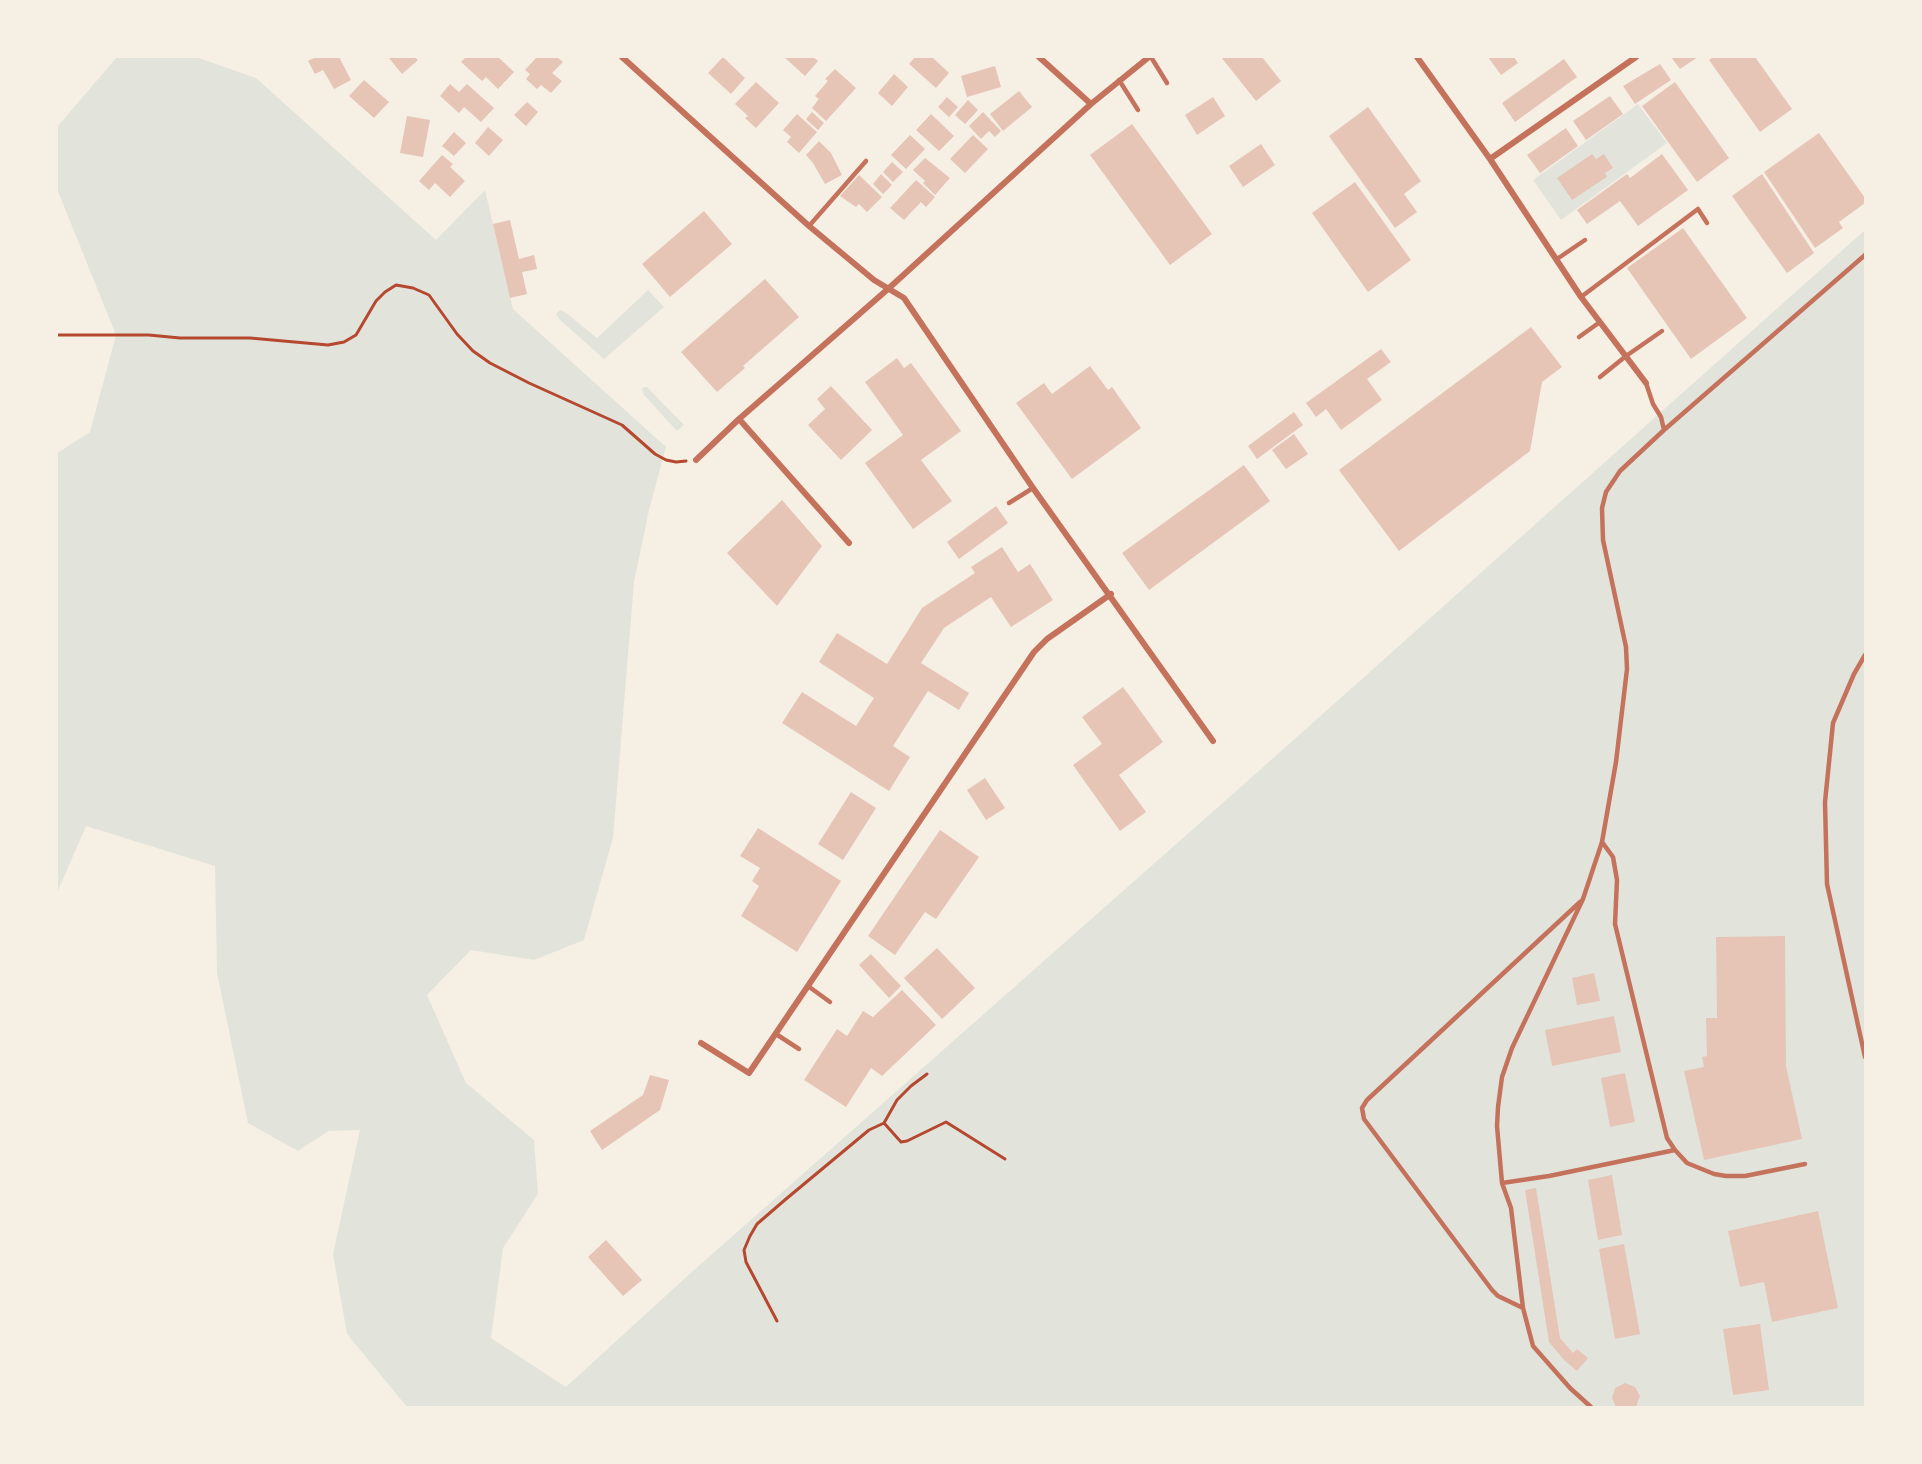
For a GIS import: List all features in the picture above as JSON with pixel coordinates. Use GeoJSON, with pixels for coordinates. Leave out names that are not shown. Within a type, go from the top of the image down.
{"type":"FeatureCollection","features":[{"type":"Feature","properties":{"kind":"street"},"geometry":{"type":"LineString","coordinates":[[622,57],[809,226],[874,280],[904,298],[1034,488],[1213,741]]}},
{"type":"Feature","properties":{"kind":"street"},"geometry":{"type":"LineString","coordinates":[[1039,57],[1091,104]]}},
{"type":"Feature","properties":{"kind":"street"},"geometry":{"type":"LineString","coordinates":[[696,460],[1091,104],[1150,57]]}},
{"type":"Feature","properties":{"kind":"street"},"geometry":{"type":"LineString","coordinates":[[1417,57],[1490,159],[1581,297],[1646,383]]}},
{"type":"Feature","properties":{"kind":"street"},"geometry":{"type":"LineString","coordinates":[[1490,159],[1636,57]]}},
{"type":"Feature","properties":{"kind":"street"},"geometry":{"type":"LineString","coordinates":[[739,419],[849,543]]}},
{"type":"Feature","properties":{"kind":"street"},"geometry":{"type":"LineString","coordinates":[[701,1042],[749,1073],[1034,652],[1047,639],[1111,594]]}},
{"type":"Feature","properties":{"kind":"lane"},"geometry":{"type":"LineString","coordinates":[[1150,57],[1167,83]]}},
{"type":"Feature","properties":{"kind":"lane"},"geometry":{"type":"LineString","coordinates":[[1119,80],[1138,110]]}},
{"type":"Feature","properties":{"kind":"lane"},"geometry":{"type":"LineString","coordinates":[[809,226],[866,161]]}},
{"type":"Feature","properties":{"kind":"lane"},"geometry":{"type":"LineString","coordinates":[[1581,297],[1698,209],[1707,224]]}},
{"type":"Feature","properties":{"kind":"lane"},"geometry":{"type":"LineString","coordinates":[[1557,259],[1585,240]]}},
{"type":"Feature","properties":{"kind":"lane"},"geometry":{"type":"LineString","coordinates":[[1591,1407],[1570,1388],[1533,1346],[1523,1308],[1511,1208],[1502,1183],[1497,1126],[1502,1077],[1512,1048],[1583,899],[1602,842],[1616,762],[1627,669],[1626,647],[1603,540],[1602,508],[1606,492],[1620,471],[1865,255]]}},
{"type":"Feature","properties":{"kind":"lane"},"geometry":{"type":"LineString","coordinates":[[1579,337],[1600,322]]}},
{"type":"Feature","properties":{"kind":"lane"},"geometry":{"type":"LineString","coordinates":[[1600,377],[1662,331]]}},
{"type":"Feature","properties":{"kind":"lane"},"geometry":{"type":"LineString","coordinates":[[1646,383],[1653,404],[1661,417],[1664,430]]}},
{"type":"Feature","properties":{"kind":"lane"},"geometry":{"type":"LineString","coordinates":[[1009,503],[1034,488]]}},
{"type":"Feature","properties":{"kind":"lane"},"geometry":{"type":"LineString","coordinates":[[1865,656],[1854,674],[1833,723],[1825,802],[1827,884],[1865,1057]]}},
{"type":"Feature","properties":{"kind":"lane"},"geometry":{"type":"LineString","coordinates":[[1602,842],[1613,856],[1617,880],[1615,924],[1667,1138],[1687,1162],[1714,1174],[1745,1176],[1805,1164]]}},
{"type":"Feature","properties":{"kind":"lane"},"geometry":{"type":"LineString","coordinates":[[1523,1308],[1498,1296],[1492,1290],[1364,1119],[1362,1107],[1375,1092],[1583,899]]}},
{"type":"Feature","properties":{"kind":"lane"},"geometry":{"type":"LineString","coordinates":[[808,986],[830,1002]]}},
{"type":"Feature","properties":{"kind":"lane"},"geometry":{"type":"LineString","coordinates":[[776,1034],[799,1049]]}},
{"type":"Feature","properties":{"kind":"lane"},"geometry":{"type":"LineString","coordinates":[[1502,1183],[1549,1176],[1675,1150]]}},
{"type":"Feature","properties":{"kind":"path"},"geometry":{"type":"LineString","coordinates":[[57,335],[250,338],[328,345],[344,342],[356,335],[376,301],[385,292],[396,285],[413,288],[429,295],[457,334],[473,351],[490,363],[529,384],[622,425],[655,454],[666,460],[676,462],[696,460]]}},
{"type":"Feature","properties":{"kind":"path"},"geometry":{"type":"LineString","coordinates":[[777,1321],[746,1262],[744,1250],[757,1224],[868,1130],[884,1123],[897,1100],[927,1074]]}},
{"type":"Feature","properties":{"kind":"path"},"geometry":{"type":"LineString","coordinates":[[884,1123],[901,1142],[946,1122],[1005,1159]]}},
{"type":"Feature","properties":{"kind":"shaded area"},"geometry":{"type":"Polygon","coordinates":[[[117,57],[196,57],[256,78],[436,240],[485,190],[513,309],[666,447],[649,510],[634,582],[613,838],[584,940],[534,960],[471,950],[427,995],[466,1083],[534,1140],[538,1194],[503,1248],[491,1338],[566,1387],[684,1279],[1261,769],[1865,230],[1865,1407],[407,1407],[347,1334],[333,1254],[360,1130],[329,1131],[298,1151],[248,1123],[217,973],[215,866],[86,826],[57,893],[57,453],[90,432],[116,335],[57,189],[57,127],[117,57]]]}},
{"type":"Feature","properties":{"kind":"shaded area"},"geometry":{"type":"Polygon","coordinates":[[[1638,104],[1667,143],[1561,220],[1533,180],[1638,104]]]}},
{"type":"Feature","properties":{"kind":"shaded area"},"geometry":{"type":"Polygon","coordinates":[[[648,290],[664,307],[604,359],[556,314],[560,310],[565,312],[597,338],[648,290]]]}},
{"type":"Feature","properties":{"kind":"shaded area"},"geometry":{"type":"Polygon","coordinates":[[[647,387],[684,425],[677,431],[644,395],[642,389],[647,387]]]}},
{"type":"Feature","properties":{"kind":"building"},"geometry":{"type":"Polygon","coordinates":[[[316,57],[339,57],[351,80],[334,89],[323,70],[315,74],[308,61],[316,57]]]}},
{"type":"Feature","properties":{"kind":"building"},"geometry":{"type":"Polygon","coordinates":[[[388,57],[415,57],[418,60],[402,74],[388,57]]]}},
{"type":"Feature","properties":{"kind":"building"},"geometry":{"type":"Polygon","coordinates":[[[466,57],[498,57],[514,72],[498,89],[486,77],[482,81],[461,62],[466,57]]]}},
{"type":"Feature","properties":{"kind":"building"},"geometry":{"type":"Polygon","coordinates":[[[537,57],[557,57],[563,62],[552,73],[562,81],[551,93],[541,85],[537,89],[526,79],[530,74],[525,70],[537,57]]]}},
{"type":"Feature","properties":{"kind":"building"},"geometry":{"type":"Polygon","coordinates":[[[723,57],[745,78],[731,94],[708,73],[723,57]]]}},
{"type":"Feature","properties":{"kind":"building"},"geometry":{"type":"Polygon","coordinates":[[[784,57],[813,57],[818,61],[805,76],[784,57]]]}},
{"type":"Feature","properties":{"kind":"building"},"geometry":{"type":"Polygon","coordinates":[[[915,57],[932,57],[949,73],[936,88],[909,64],[915,57]]]}},
{"type":"Feature","properties":{"kind":"building"},"geometry":{"type":"Polygon","coordinates":[[[1221,57],[1262,57],[1281,81],[1256,101],[1221,57]]]}},
{"type":"Feature","properties":{"kind":"building"},"geometry":{"type":"Polygon","coordinates":[[[1488,57],[1514,57],[1518,63],[1501,75],[1488,57]]]}},
{"type":"Feature","properties":{"kind":"building"},"geometry":{"type":"Polygon","coordinates":[[[1671,57],[1698,57],[1680,69],[1671,57]]]}},
{"type":"Feature","properties":{"kind":"building"},"geometry":{"type":"Polygon","coordinates":[[[1713,57],[1755,57],[1792,109],[1760,132],[1709,60],[1713,57]]]}},
{"type":"Feature","properties":{"kind":"building"},"geometry":{"type":"Polygon","coordinates":[[[1564,59],[1577,77],[1515,122],[1502,103],[1564,59]]]}},
{"type":"Feature","properties":{"kind":"building"},"geometry":{"type":"Polygon","coordinates":[[[1660,64],[1671,80],[1635,104],[1623,86],[1660,64]]]}},
{"type":"Feature","properties":{"kind":"building"},"geometry":{"type":"Polygon","coordinates":[[[995,66],[1001,87],[967,97],[961,76],[995,66]]]}},
{"type":"Feature","properties":{"kind":"building"},"geometry":{"type":"Polygon","coordinates":[[[835,69],[856,88],[826,121],[812,108],[819,99],[815,96],[828,81],[825,79],[835,69]]]}},
{"type":"Feature","properties":{"kind":"building"},"geometry":{"type":"Polygon","coordinates":[[[894,74],[908,87],[892,106],[878,93],[894,74]]]}},
{"type":"Feature","properties":{"kind":"building"},"geometry":{"type":"Polygon","coordinates":[[[364,80],[389,102],[374,118],[349,96],[364,80]]]}},
{"type":"Feature","properties":{"kind":"building"},"geometry":{"type":"Polygon","coordinates":[[[756,82],[779,103],[756,128],[745,118],[748,116],[735,104],[756,82]]]}},
{"type":"Feature","properties":{"kind":"building"},"geometry":{"type":"Polygon","coordinates":[[[1675,82],[1729,158],[1697,182],[1642,106],[1675,82]]]}},
{"type":"Feature","properties":{"kind":"building"},"geometry":{"type":"Polygon","coordinates":[[[450,84],[459,92],[467,84],[494,108],[481,122],[464,107],[459,113],[440,96],[450,84]]]}},
{"type":"Feature","properties":{"kind":"building"},"geometry":{"type":"Polygon","coordinates":[[[1019,91],[1032,107],[1003,131],[990,114],[1019,91]]]}},
{"type":"Feature","properties":{"kind":"building"},"geometry":{"type":"Polygon","coordinates":[[[1610,96],[1623,114],[1586,140],[1573,121],[1610,96]]]}},
{"type":"Feature","properties":{"kind":"building"},"geometry":{"type":"Polygon","coordinates":[[[947,97],[958,107],[949,117],[938,107],[947,97]]]}},
{"type":"Feature","properties":{"kind":"building"},"geometry":{"type":"Polygon","coordinates":[[[1213,97],[1225,116],[1197,135],[1185,115],[1213,97]]]}},
{"type":"Feature","properties":{"kind":"building"},"geometry":{"type":"Polygon","coordinates":[[[968,100],[978,110],[965,124],[955,115],[968,100]]]}},
{"type":"Feature","properties":{"kind":"building"},"geometry":{"type":"Polygon","coordinates":[[[527,102],[538,112],[526,126],[514,115],[527,102]]]}},
{"type":"Feature","properties":{"kind":"building"},"geometry":{"type":"Polygon","coordinates":[[[1368,107],[1421,181],[1404,194],[1417,212],[1395,228],[1329,136],[1368,107]]]}},
{"type":"Feature","properties":{"kind":"building"},"geometry":{"type":"Polygon","coordinates":[[[812,112],[824,123],[818,130],[806,119],[812,112]]]}},
{"type":"Feature","properties":{"kind":"building"},"geometry":{"type":"Polygon","coordinates":[[[983,112],[1001,131],[995,137],[989,131],[981,139],[969,126],[983,112]]]}},
{"type":"Feature","properties":{"kind":"building"},"geometry":{"type":"Polygon","coordinates":[[[797,114],[817,132],[799,153],[787,142],[791,137],[783,130],[797,114]]]}},
{"type":"Feature","properties":{"kind":"building"},"geometry":{"type":"Polygon","coordinates":[[[931,114],[954,136],[939,151],[916,130],[931,114]]]}},
{"type":"Feature","properties":{"kind":"building"},"geometry":{"type":"Polygon","coordinates":[[[407,116],[430,120],[423,157],[400,153],[407,116]]]}},
{"type":"Feature","properties":{"kind":"building"},"geometry":{"type":"Polygon","coordinates":[[[1132,124],[1212,234],[1170,265],[1090,155],[1132,124]]]}},
{"type":"Feature","properties":{"kind":"building"},"geometry":{"type":"Polygon","coordinates":[[[488,127],[503,140],[489,156],[475,143],[488,127]]]}},
{"type":"Feature","properties":{"kind":"building"},"geometry":{"type":"Polygon","coordinates":[[[1566,128],[1578,146],[1540,173],[1527,155],[1566,128]]]}},
{"type":"Feature","properties":{"kind":"building"},"geometry":{"type":"Polygon","coordinates":[[[454,132],[466,143],[454,156],[442,146],[454,132]]]}},
{"type":"Feature","properties":{"kind":"building"},"geometry":{"type":"Polygon","coordinates":[[[1819,133],[1865,198],[1865,203],[1839,222],[1843,228],[1815,248],[1764,172],[1819,133]]]}},
{"type":"Feature","properties":{"kind":"building"},"geometry":{"type":"Polygon","coordinates":[[[910,135],[925,149],[906,169],[891,155],[910,135]]]}},
{"type":"Feature","properties":{"kind":"building"},"geometry":{"type":"Polygon","coordinates":[[[973,135],[988,149],[965,173],[950,159],[973,135]]]}},
{"type":"Feature","properties":{"kind":"building"},"geometry":{"type":"Polygon","coordinates":[[[819,141],[831,153],[842,175],[825,184],[806,155],[819,141]]]}},
{"type":"Feature","properties":{"kind":"building"},"geometry":{"type":"Polygon","coordinates":[[[1261,144],[1275,165],[1243,187],[1229,166],[1261,144]]]}},
{"type":"Feature","properties":{"kind":"building"},"geometry":{"type":"Polygon","coordinates":[[[1592,154],[1596,159],[1604,154],[1613,168],[1605,173],[1607,177],[1572,200],[1557,178],[1592,154]]]}},
{"type":"Feature","properties":{"kind":"building"},"geometry":{"type":"Polygon","coordinates":[[[1662,154],[1688,190],[1638,226],[1620,201],[1587,224],[1577,210],[1627,174],[1630,178],[1662,154]]]}},
{"type":"Feature","properties":{"kind":"building"},"geometry":{"type":"Polygon","coordinates":[[[442,155],[453,164],[450,167],[465,181],[450,197],[435,183],[429,190],[419,181],[442,155]]]}},
{"type":"Feature","properties":{"kind":"building"},"geometry":{"type":"Polygon","coordinates":[[[925,158],[950,178],[935,195],[913,170],[925,158]]]}},
{"type":"Feature","properties":{"kind":"building"},"geometry":{"type":"Polygon","coordinates":[[[892,162],[903,172],[893,182],[883,172],[892,162]]]}},
{"type":"Feature","properties":{"kind":"building"},"geometry":{"type":"Polygon","coordinates":[[[881,174],[892,185],[883,194],[873,184],[881,174]]]}},
{"type":"Feature","properties":{"kind":"building"},"geometry":{"type":"Polygon","coordinates":[[[1762,174],[1814,253],[1787,273],[1732,196],[1762,174]]]}},
{"type":"Feature","properties":{"kind":"building"},"geometry":{"type":"Polygon","coordinates":[[[859,175],[882,197],[867,212],[859,204],[856,207],[840,196],[859,175]]]}},
{"type":"Feature","properties":{"kind":"building"},"geometry":{"type":"Polygon","coordinates":[[[916,180],[935,197],[926,207],[921,202],[904,220],[890,208],[916,180]]]}},
{"type":"Feature","properties":{"kind":"building"},"geometry":{"type":"Polygon","coordinates":[[[1355,182],[1411,260],[1368,292],[1312,213],[1355,182]]]}},
{"type":"Feature","properties":{"kind":"building"},"geometry":{"type":"Polygon","coordinates":[[[704,211],[732,244],[670,297],[642,264],[704,211]]]}},
{"type":"Feature","properties":{"kind":"building"},"geometry":{"type":"Polygon","coordinates":[[[510,220],[519,259],[534,255],[537,269],[522,272],[527,294],[510,298],[493,224],[510,220]]]}},
{"type":"Feature","properties":{"kind":"building"},"geometry":{"type":"Polygon","coordinates":[[[1683,228],[1747,318],[1691,359],[1627,268],[1683,228]]]}},
{"type":"Feature","properties":{"kind":"building"},"geometry":{"type":"Polygon","coordinates":[[[765,279],[799,317],[717,392],[681,352],[765,279]]]}},
{"type":"Feature","properties":{"kind":"building"},"geometry":{"type":"Polygon","coordinates":[[[1531,327],[1562,367],[1542,382],[1530,451],[1399,551],[1339,470],[1531,327]]]}},
{"type":"Feature","properties":{"kind":"building"},"geometry":{"type":"Polygon","coordinates":[[[1381,349],[1391,362],[1367,379],[1382,400],[1341,430],[1326,409],[1316,417],[1306,403],[1381,349]]]}},
{"type":"Feature","properties":{"kind":"building"},"geometry":{"type":"Polygon","coordinates":[[[897,358],[904,368],[911,363],[961,431],[921,460],[952,501],[913,529],[865,463],[903,435],[865,382],[897,358]]]}},
{"type":"Feature","properties":{"kind":"building"},"geometry":{"type":"Polygon","coordinates":[[[1090,366],[1108,390],[1112,387],[1141,428],[1072,479],[1016,403],[1044,383],[1052,394],[1090,366]]]}},
{"type":"Feature","properties":{"kind":"building"},"geometry":{"type":"Polygon","coordinates":[[[831,386],[872,430],[841,460],[808,425],[825,409],[817,399],[831,386]]]}},
{"type":"Feature","properties":{"kind":"building"},"geometry":{"type":"Polygon","coordinates":[[[1294,412],[1303,425],[1257,459],[1248,446],[1294,412]]]}},
{"type":"Feature","properties":{"kind":"building"},"geometry":{"type":"Polygon","coordinates":[[[1294,434],[1308,454],[1286,469],[1272,450],[1294,434]]]}},
{"type":"Feature","properties":{"kind":"building"},"geometry":{"type":"Polygon","coordinates":[[[1244,465],[1270,501],[1149,590],[1122,553],[1244,465]]]}},
{"type":"Feature","properties":{"kind":"building"},"geometry":{"type":"Polygon","coordinates":[[[782,500],[822,546],[777,606],[727,553],[782,500]]]}},
{"type":"Feature","properties":{"kind":"building"},"geometry":{"type":"Polygon","coordinates":[[[996,506],[1008,523],[959,559],[947,542],[996,506]]]}},
{"type":"Feature","properties":{"kind":"building"},"geometry":{"type":"Polygon","coordinates":[[[1002,547],[1018,572],[1030,564],[1053,600],[1011,627],[991,597],[944,628],[921,663],[969,693],[959,710],[928,691],[893,746],[910,757],[889,791],[782,723],[802,692],[856,726],[874,698],[819,662],[837,633],[887,664],[922,608],[975,573],[971,567],[1002,547]]]}},
{"type":"Feature","properties":{"kind":"building"},"geometry":{"type":"Polygon","coordinates":[[[1123,687],[1163,742],[1119,775],[1146,812],[1120,831],[1073,765],[1102,744],[1082,717],[1123,687]]]}},
{"type":"Feature","properties":{"kind":"building"},"geometry":{"type":"Polygon","coordinates":[[[985,778],[1005,808],[986,820],[967,790],[985,778]]]}},
{"type":"Feature","properties":{"kind":"building"},"geometry":{"type":"Polygon","coordinates":[[[851,792],[876,808],[843,860],[818,844],[851,792]]]}},
{"type":"Feature","properties":{"kind":"building"},"geometry":{"type":"Polygon","coordinates":[[[758,828],[841,881],[797,952],[741,916],[759,886],[752,881],[760,868],[740,856],[758,828]]]}},
{"type":"Feature","properties":{"kind":"building"},"geometry":{"type":"Polygon","coordinates":[[[940,830],[979,857],[936,919],[925,912],[895,955],[868,936],[940,830]]]}},
{"type":"Feature","properties":{"kind":"building"},"geometry":{"type":"Polygon","coordinates":[[[1785,936],[1786,1066],[1802,1139],[1704,1160],[1684,1071],[1704,1067],[1702,1057],[1707,1056],[1706,1018],[1717,1018],[1716,937],[1785,936]]]}},
{"type":"Feature","properties":{"kind":"building"},"geometry":{"type":"Polygon","coordinates":[[[937,948],[975,988],[942,1019],[904,978],[937,948]]]}},
{"type":"Feature","properties":{"kind":"building"},"geometry":{"type":"Polygon","coordinates":[[[871,954],[901,986],[889,998],[859,965],[871,954]]]}},
{"type":"Feature","properties":{"kind":"building"},"geometry":{"type":"Polygon","coordinates":[[[1594,973],[1600,1001],[1577,1005],[1572,978],[1594,973]]]}},
{"type":"Feature","properties":{"kind":"building"},"geometry":{"type":"Polygon","coordinates":[[[902,990],[936,1025],[882,1076],[871,1068],[846,1107],[804,1080],[837,1029],[847,1036],[863,1011],[873,1017],[902,990]]]}},
{"type":"Feature","properties":{"kind":"building"},"geometry":{"type":"Polygon","coordinates":[[[1614,1016],[1621,1052],[1552,1066],[1545,1030],[1614,1016]]]}},
{"type":"Feature","properties":{"kind":"building"},"geometry":{"type":"Polygon","coordinates":[[[1625,1073],[1635,1122],[1610,1127],[1601,1078],[1625,1073]]]}},
{"type":"Feature","properties":{"kind":"building"},"geometry":{"type":"Polygon","coordinates":[[[650,1075],[669,1080],[660,1110],[602,1150],[590,1131],[643,1095],[650,1075]]]}},
{"type":"Feature","properties":{"kind":"building"},"geometry":{"type":"Polygon","coordinates":[[[1612,1175],[1622,1235],[1598,1240],[1588,1180],[1612,1175]]]}},
{"type":"Feature","properties":{"kind":"building"},"geometry":{"type":"Polygon","coordinates":[[[1536,1188],[1560,1338],[1573,1353],[1577,1349],[1588,1358],[1577,1371],[1549,1342],[1525,1190],[1536,1188]]]}},
{"type":"Feature","properties":{"kind":"building"},"geometry":{"type":"Polygon","coordinates":[[[1818,1211],[1838,1308],[1772,1322],[1764,1282],[1740,1287],[1728,1231],[1818,1211]]]}},
{"type":"Feature","properties":{"kind":"building"},"geometry":{"type":"Polygon","coordinates":[[[606,1240],[642,1280],[623,1296],[588,1257],[606,1240]]]}},
{"type":"Feature","properties":{"kind":"building"},"geometry":{"type":"Polygon","coordinates":[[[1624,1244],[1640,1334],[1615,1339],[1599,1249],[1624,1244]]]}},
{"type":"Feature","properties":{"kind":"building"},"geometry":{"type":"Polygon","coordinates":[[[1760,1324],[1769,1390],[1733,1395],[1723,1329],[1760,1324]]]}},
{"type":"Feature","properties":{"kind":"building"},"geometry":{"type":"Polygon","coordinates":[[[1625,1383],[1635,1387],[1640,1396],[1636,1407],[1616,1407],[1612,1398],[1615,1388],[1625,1383]]]}}]}
